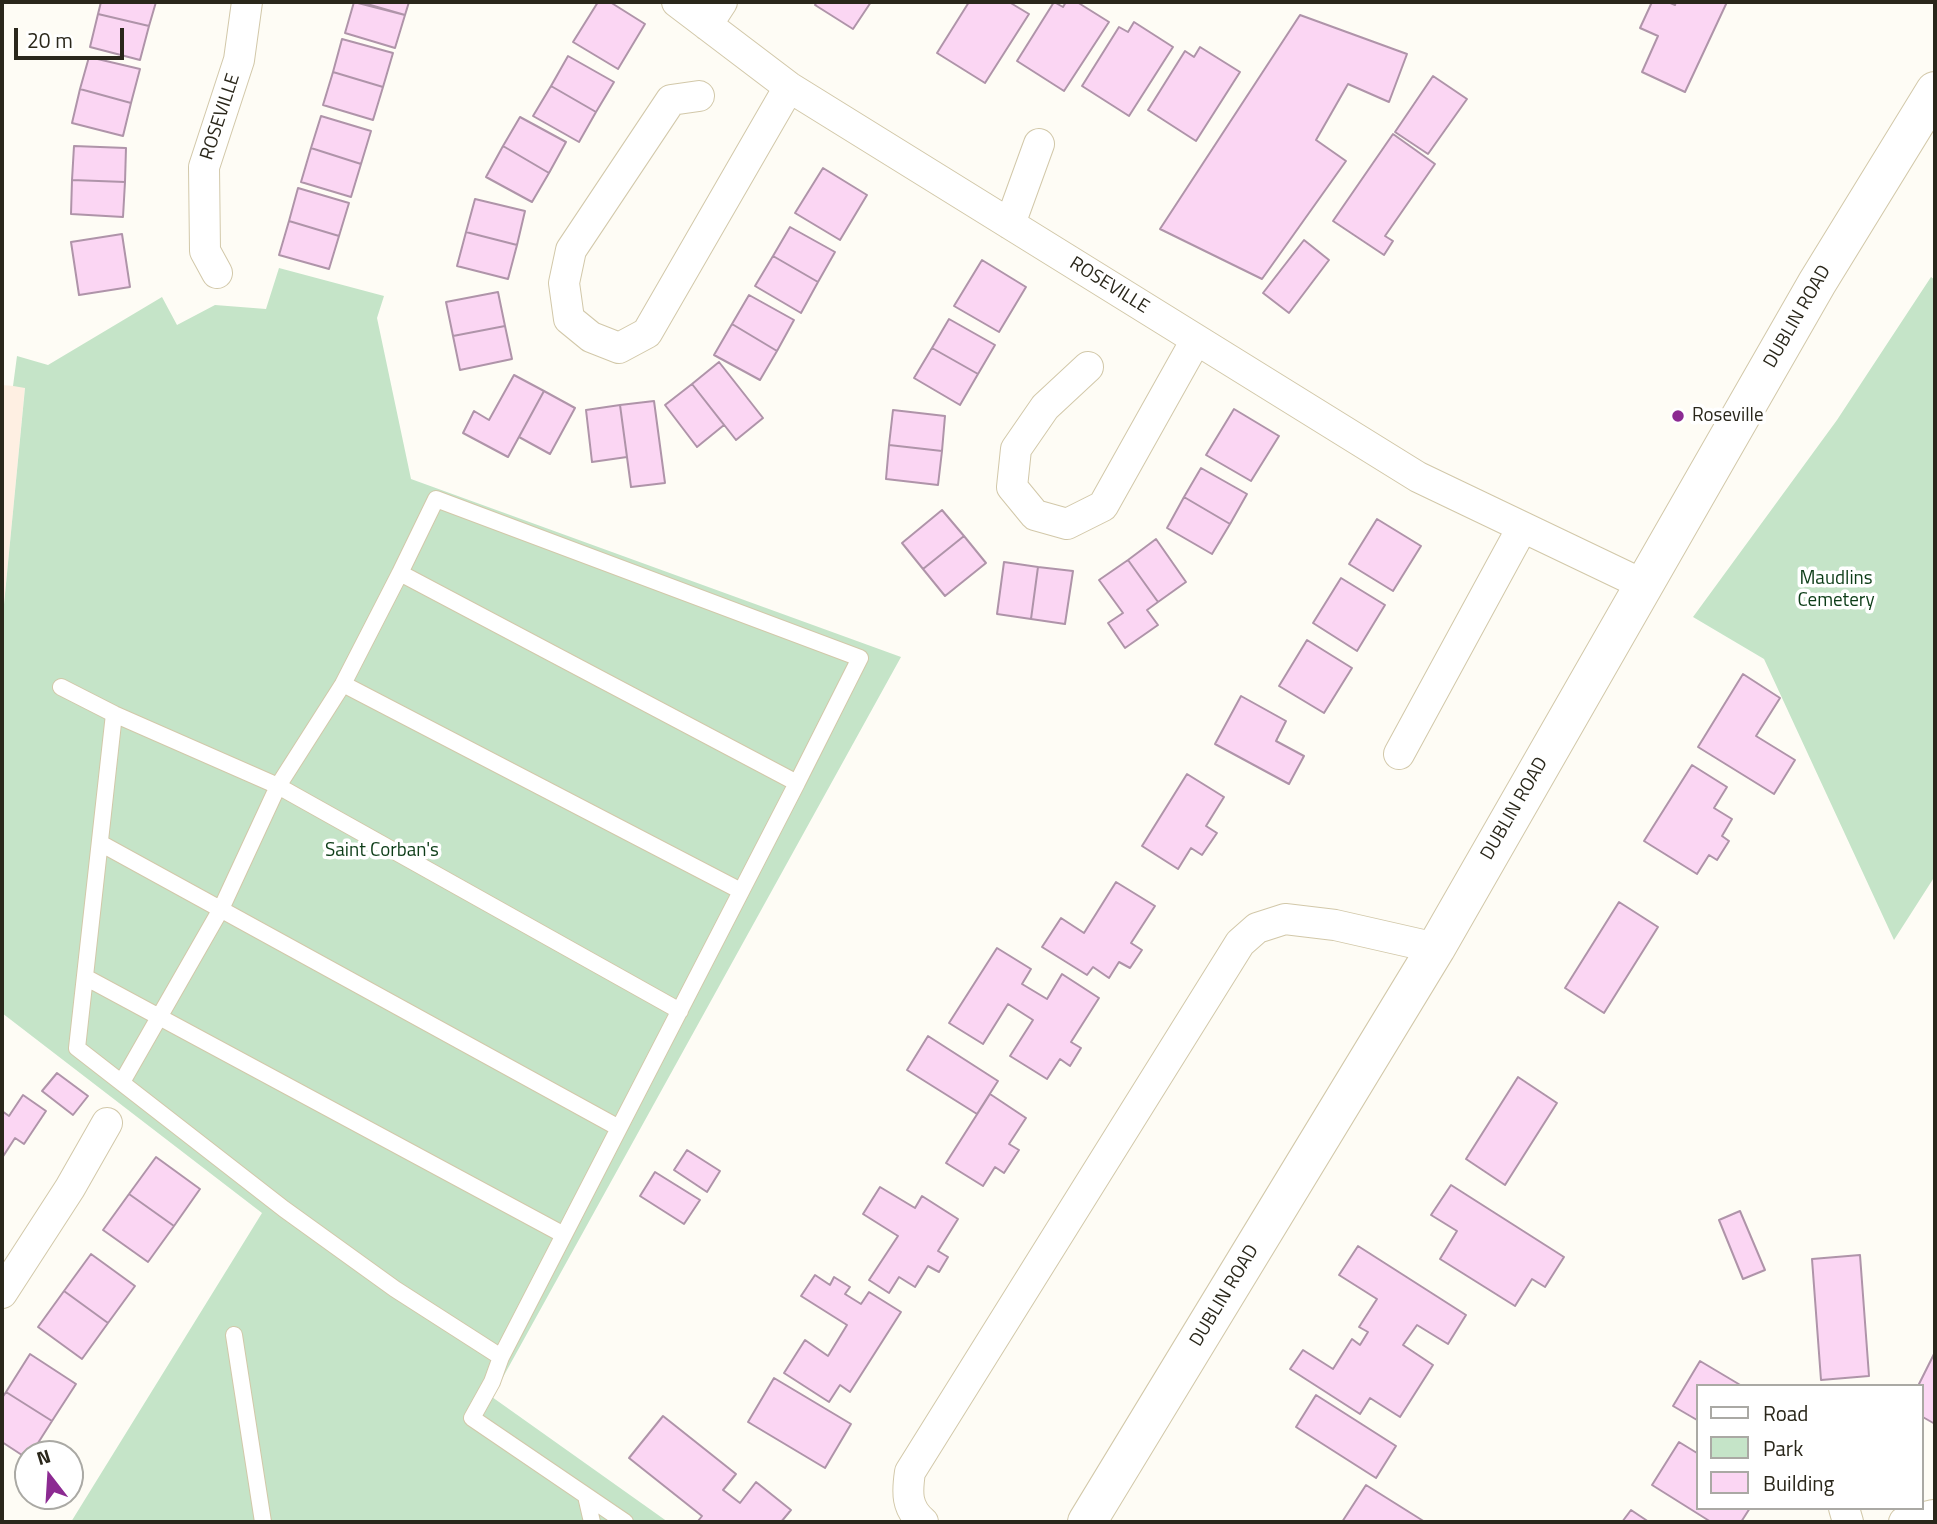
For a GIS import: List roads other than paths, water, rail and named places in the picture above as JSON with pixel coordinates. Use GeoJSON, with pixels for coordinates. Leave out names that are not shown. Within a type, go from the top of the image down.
{"type":"FeatureCollection","features":[{"type":"Feature","properties":{"kind":"main road","name":"DUBLIN ROAD"},"geometry":{"type":"LineString","coordinates":[[1087,1522],[1436,948],[1816,284],[1935,91]]}},
{"type":"Feature","properties":{"kind":"street","name":"ROSEVILLE"},"geometry":{"type":"LineString","coordinates":[[217,273],[205,251],[204,167],[239,60],[247,2]]}},
{"type":"Feature","properties":{"kind":"street","name":"ROSEVILLE"},"geometry":{"type":"LineString","coordinates":[[677,2],[714,13],[789,87],[1418,477],[1644,585]]}},
{"type":"Feature","properties":{"kind":"street"},"geometry":{"type":"LineString","coordinates":[[699,96],[671,100],[570,250],[564,283],[569,320],[591,337],[619,348],[647,333],[789,87]]}},
{"type":"Feature","properties":{"kind":"street"},"geometry":{"type":"LineString","coordinates":[[1010,224],[1039,144]]}},
{"type":"Feature","properties":{"kind":"street"},"geometry":{"type":"LineString","coordinates":[[1088,367],[1045,407],[1016,449],[1013,487],[1035,515],[1067,524],[1103,506],[1196,340]]}},
{"type":"Feature","properties":{"kind":"street"},"geometry":{"type":"LineString","coordinates":[[1399,754],[1522,528]]}},
{"type":"Feature","properties":{"kind":"street"},"geometry":{"type":"LineString","coordinates":[[923,1522],[912,1513],[907,1492],[911,1472],[1240,943],[1257,929],[1284,919],[1335,925],[1436,948]]}},
{"type":"Feature","properties":{"kind":"street"},"geometry":{"type":"LineString","coordinates":[[2,1293],[10,1261],[70,1188],[107,1124]]}},
{"type":"Feature","properties":{"kind":"street"},"geometry":{"type":"LineString","coordinates":[[1904,1522],[1933,1515]]}},
{"type":"Feature","properties":{"kind":"lane"},"geometry":{"type":"LineString","coordinates":[[122,1082],[221,909],[278,786],[343,684],[436,499],[860,658],[472,1418],[625,1522]]}},
{"type":"Feature","properties":{"kind":"lane"},"geometry":{"type":"LineString","coordinates":[[400,573],[797,783]]}},
{"type":"Feature","properties":{"kind":"lane"},"geometry":{"type":"LineString","coordinates":[[343,684],[741,891]]}},
{"type":"Feature","properties":{"kind":"lane"},"geometry":{"type":"LineString","coordinates":[[61,687],[114,714],[278,786],[680,1011]]}},
{"type":"Feature","properties":{"kind":"lane"},"geometry":{"type":"LineString","coordinates":[[114,714],[77,1048],[284,1209],[395,1289],[501,1357]]}},
{"type":"Feature","properties":{"kind":"lane"},"geometry":{"type":"LineString","coordinates":[[100,843],[619,1128]]}},
{"type":"Feature","properties":{"kind":"lane"},"geometry":{"type":"LineString","coordinates":[[85,976],[564,1235]]}},
{"type":"Feature","properties":{"kind":"lane"},"geometry":{"type":"LineString","coordinates":[[234,1335],[263,1522]]}},
{"type":"Feature","properties":{"kind":"lane"},"geometry":{"type":"LineString","coordinates":[[586,1496],[592,1522]]}},
{"type":"Feature","properties":{"kind":"place","name":"Roseville"},"geometry":{"type":"Point","coordinates":[1678,416]}},
{"type":"Feature","properties":{"kind":"park label","name":"Maudlins Cemetery"},"geometry":{"type":"Point","coordinates":[1836,590]}},
{"type":"Feature","properties":{"kind":"park label","name":"Saint Corban's"},"geometry":{"type":"Point","coordinates":[382,851]}}]}
